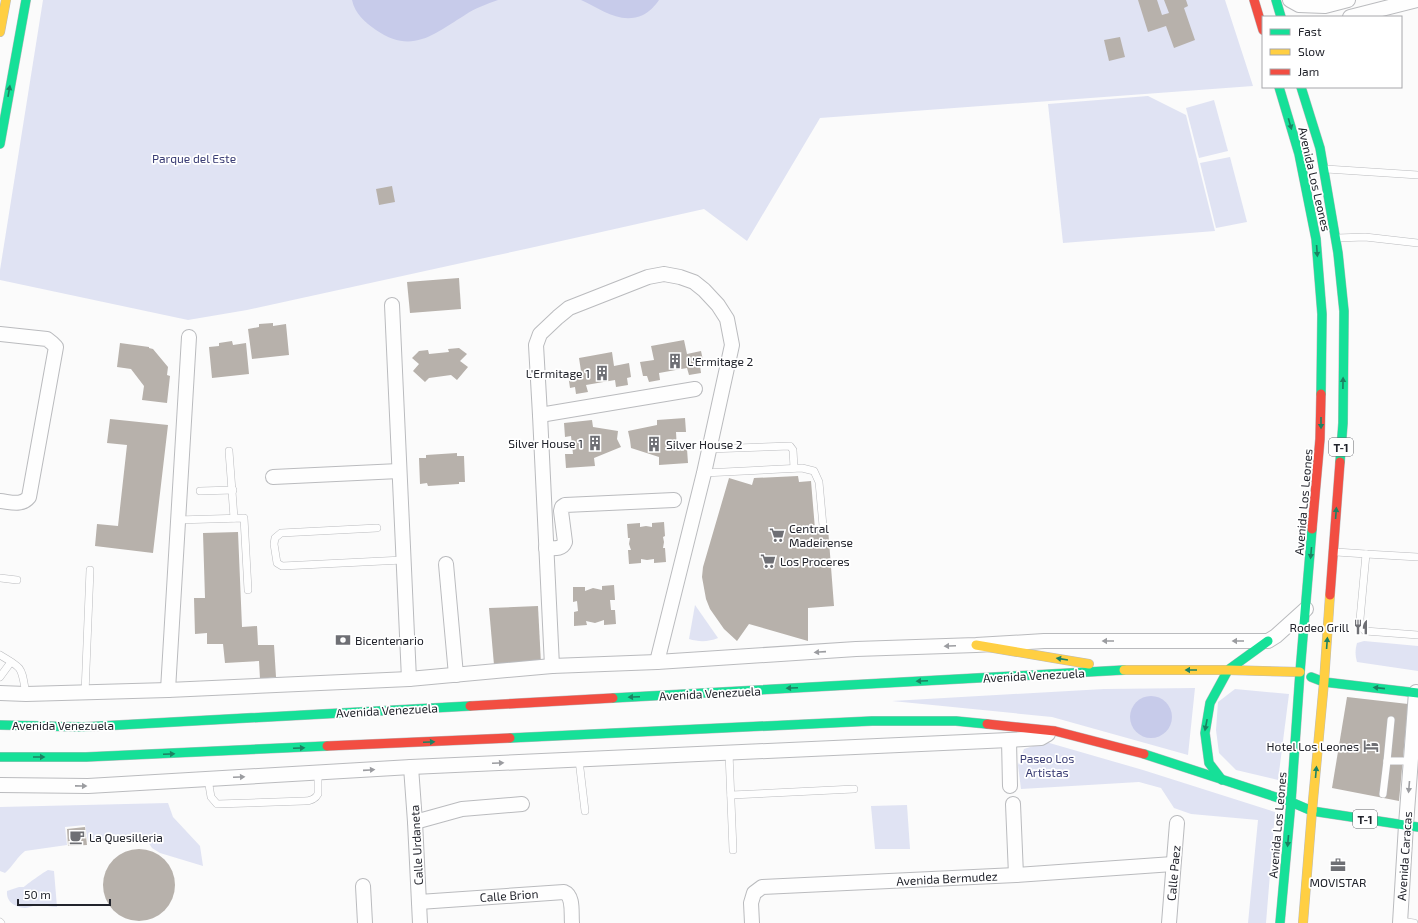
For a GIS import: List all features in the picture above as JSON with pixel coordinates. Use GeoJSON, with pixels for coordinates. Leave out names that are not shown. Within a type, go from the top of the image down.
{"type":"FeatureCollection","features":[{"type":"Feature","properties":{"kind":"street"},"geometry":{"type":"LineString","coordinates":[[0,32],[2,10],[6,0]]}},
{"type":"Feature","properties":{"kind":"street"},"geometry":{"type":"LineString","coordinates":[[0,144],[26,0]]}},
{"type":"Feature","properties":{"kind":"street"},"geometry":{"type":"LineString","coordinates":[[1254,0],[1262,27]]}},
{"type":"Feature","properties":{"kind":"street"},"geometry":{"type":"LineString","coordinates":[[1276,0],[1281,16]]}},
{"type":"Feature","properties":{"kind":"street"},"geometry":{"type":"LineString","coordinates":[[1290,0],[1299,5],[1325,6],[1348,0]]}},
{"type":"Feature","properties":{"kind":"street"},"geometry":{"type":"LineString","coordinates":[[1354,16],[1417,0]]}},
{"type":"Feature","properties":{"kind":"street","name":"Avenida Los Leones"},"geometry":{"type":"LineString","coordinates":[[1279,88],[1299,154],[1316,239],[1322,314],[1320,439],[1280,923]]}},
{"type":"Feature","properties":{"kind":"street","name":"Avenida Los Leones"},"geometry":{"type":"LineString","coordinates":[[1302,88],[1320,148],[1324,169],[1338,254],[1344,319],[1343,423],[1324,682],[1303,923]]}},
{"type":"Feature","properties":{"kind":"street"},"geometry":{"type":"LineString","coordinates":[[552,666],[536,345],[540,334],[569,308],[648,277],[664,274],[694,282],[704,290],[718,305],[727,319],[732,344],[704,473],[657,662]]}},
{"type":"Feature","properties":{"kind":"street"},"geometry":{"type":"LineString","coordinates":[[392,305],[409,679]]}},
{"type":"Feature","properties":{"kind":"street"},"geometry":{"type":"LineString","coordinates":[[0,334],[47,340],[56,347],[29,497],[26,501],[21,503],[0,501]]}},
{"type":"Feature","properties":{"kind":"street"},"geometry":{"type":"LineString","coordinates":[[168,690],[189,337]]}},
{"type":"Feature","properties":{"kind":"street"},"geometry":{"type":"LineString","coordinates":[[540,415],[695,389]]}},
{"type":"Feature","properties":{"kind":"street"},"geometry":{"type":"LineString","coordinates":[[273,478],[399,471]]}},
{"type":"Feature","properties":{"kind":"street"},"geometry":{"type":"LineString","coordinates":[[546,548],[564,546],[565,542],[561,511],[562,507],[565,505],[674,500]]}},
{"type":"Feature","properties":{"kind":"street"},"geometry":{"type":"LineString","coordinates":[[446,564],[456,675]]}},
{"type":"Feature","properties":{"kind":"street"},"geometry":{"type":"LineString","coordinates":[[1222,780],[1209,763],[1204,733],[1210,703],[1228,670],[1276,636],[1307,608]]}},
{"type":"Feature","properties":{"kind":"street"},"geometry":{"type":"LineString","coordinates":[[0,693],[85,693],[409,679],[552,666],[657,662],[848,650],[1044,641],[1268,641]]}},
{"type":"Feature","properties":{"kind":"street"},"geometry":{"type":"LineString","coordinates":[[976,645],[1128,670]]}},
{"type":"Feature","properties":{"kind":"street","name":"Avenida Venezuela"},"geometry":{"type":"LineString","coordinates":[[0,726],[82,727],[1128,670],[1300,672],[1324,682],[1417,692]]}},
{"type":"Feature","properties":{"kind":"street","name":"Avenida Caracas"},"geometry":{"type":"LineString","coordinates":[[1405,922],[1412,826],[1411,761],[1417,692]]}},
{"type":"Feature","properties":{"kind":"street"},"geometry":{"type":"LineString","coordinates":[[0,757],[94,757],[872,721],[956,721],[1055,731],[1134,751],[1291,802]]}},
{"type":"Feature","properties":{"kind":"street"},"geometry":{"type":"LineString","coordinates":[[0,785],[88,786],[411,767],[1009,740],[1041,738],[1055,731]]}},
{"type":"Feature","properties":{"kind":"street"},"geometry":{"type":"LineString","coordinates":[[1009,740],[1010,786]]}},
{"type":"Feature","properties":{"kind":"street","name":"Calle Urdaneta"},"geometry":{"type":"LineString","coordinates":[[411,767],[420,923]]}},
{"type":"Feature","properties":{"kind":"street","name":"T-1"},"geometry":{"type":"LineString","coordinates":[[1291,802],[1312,811],[1412,826]]}},
{"type":"Feature","properties":{"kind":"street"},"geometry":{"type":"LineString","coordinates":[[415,822],[462,809],[522,804]]}},
{"type":"Feature","properties":{"kind":"street"},"geometry":{"type":"LineString","coordinates":[[1013,804],[1016,875]]}},
{"type":"Feature","properties":{"kind":"street","name":"Calle Paez"},"geometry":{"type":"LineString","coordinates":[[1169,923],[1177,823]]}},
{"type":"Feature","properties":{"kind":"street","name":"Avenida Bermudez"},"geometry":{"type":"LineString","coordinates":[[752,923],[751,902],[754,893],[762,887],[1016,875],[1173,864]]}},
{"type":"Feature","properties":{"kind":"street"},"geometry":{"type":"LineString","coordinates":[[363,886],[365,923]]}},
{"type":"Feature","properties":{"kind":"street","name":"Calle Brion"},"geometry":{"type":"LineString","coordinates":[[418,902],[564,892],[568,894],[570,898],[572,923]]}},
{"type":"Feature","properties":{"kind":"lane"},"geometry":{"type":"LineString","coordinates":[[1324,169],[1418,175]]}},
{"type":"Feature","properties":{"kind":"lane"},"geometry":{"type":"LineString","coordinates":[[1335,238],[1365,237],[1418,242]]}},
{"type":"Feature","properties":{"kind":"lane"},"geometry":{"type":"LineString","coordinates":[[709,449],[790,446],[793,450],[794,468]]}},
{"type":"Feature","properties":{"kind":"lane"},"geometry":{"type":"LineString","coordinates":[[229,451],[234,518]]}},
{"type":"Feature","properties":{"kind":"lane"},"geometry":{"type":"LineString","coordinates":[[704,473],[794,468],[814,471],[819,482],[823,526]]}},
{"type":"Feature","properties":{"kind":"lane"},"geometry":{"type":"LineString","coordinates":[[200,491],[233,490]]}},
{"type":"Feature","properties":{"kind":"lane"},"geometry":{"type":"LineString","coordinates":[[177,520],[242,517],[244,520],[248,590]]}},
{"type":"Feature","properties":{"kind":"lane"},"geometry":{"type":"LineString","coordinates":[[377,528],[281,533],[275,538],[274,544],[277,563],[282,566],[403,560]]}},
{"type":"Feature","properties":{"kind":"lane"},"geometry":{"type":"LineString","coordinates":[[1334,552],[1418,557]]}},
{"type":"Feature","properties":{"kind":"lane"},"geometry":{"type":"LineString","coordinates":[[1366,554],[1360,619],[1361,627],[1365,631],[1418,635]]}},
{"type":"Feature","properties":{"kind":"lane"},"geometry":{"type":"LineString","coordinates":[[85,693],[90,570]]}},
{"type":"Feature","properties":{"kind":"lane"},"geometry":{"type":"LineString","coordinates":[[0,578],[17,580]]}},
{"type":"Feature","properties":{"kind":"lane"},"geometry":{"type":"LineString","coordinates":[[0,655],[19,666],[22,673],[26,694]]}},
{"type":"Feature","properties":{"kind":"lane"},"geometry":{"type":"LineString","coordinates":[[0,677],[11,662]]}},
{"type":"Feature","properties":{"kind":"lane"},"geometry":{"type":"LineString","coordinates":[[1383,794],[1391,720]]}},
{"type":"Feature","properties":{"kind":"lane"},"geometry":{"type":"LineString","coordinates":[[729,753],[733,850]]}},
{"type":"Feature","properties":{"kind":"lane"},"geometry":{"type":"LineString","coordinates":[[579,760],[584,811]]}},
{"type":"Feature","properties":{"kind":"lane"},"geometry":{"type":"LineString","coordinates":[[1387,761],[1411,761]]}},
{"type":"Feature","properties":{"kind":"lane"},"geometry":{"type":"LineString","coordinates":[[208,779],[211,797],[217,804],[310,801],[318,794],[318,773]]}},
{"type":"Feature","properties":{"kind":"lane"},"geometry":{"type":"LineString","coordinates":[[731,795],[854,789]]}},
{"type":"Feature","properties":{"kind":"green space","name":"Parque del Este"},"geometry":{"type":"Polygon","coordinates":[[[43,0],[1225,0],[1253,86],[820,118],[747,241],[704,209],[247,310],[188,320],[0,280],[0,270],[43,0]]]}},
{"type":"Feature","properties":{"kind":"green space"},"geometry":{"type":"Polygon","coordinates":[[[1148,96],[1186,115],[1215,231],[1063,243],[1048,104],[1148,96]]]}},
{"type":"Feature","properties":{"kind":"green space"},"geometry":{"type":"Polygon","coordinates":[[[1214,100],[1228,151],[1199,158],[1186,108],[1214,100]]]}},
{"type":"Feature","properties":{"kind":"green space"},"geometry":{"type":"Polygon","coordinates":[[[1230,157],[1247,222],[1216,228],[1200,163],[1230,157]]]}},
{"type":"Feature","properties":{"kind":"green space"},"geometry":{"type":"Polygon","coordinates":[[[695,605],[718,638],[704,641],[689,639],[695,605]]]}},
{"type":"Feature","properties":{"kind":"green space"},"geometry":{"type":"Polygon","coordinates":[[[1364,641],[1418,646],[1418,671],[1357,662],[1357,643],[1364,641]]]}},
{"type":"Feature","properties":{"kind":"green space"},"geometry":{"type":"Polygon","coordinates":[[[1195,688],[1188,755],[1052,717],[892,701],[1104,689],[1195,688]]]}},
{"type":"Feature","properties":{"kind":"green space"},"geometry":{"type":"Polygon","coordinates":[[[1235,689],[1289,694],[1278,780],[1236,770],[1219,753],[1216,730],[1218,702],[1235,689]]]}},
{"type":"Feature","properties":{"kind":"green space","name":"Paseo Los Artistas"},"geometry":{"type":"Polygon","coordinates":[[[1046,742],[1143,770],[1275,812],[1266,923],[1248,923],[1258,820],[1191,814],[1174,808],[1161,788],[1139,782],[1021,789],[1018,765],[1024,749],[1046,742]]]}},
{"type":"Feature","properties":{"kind":"green space"},"geometry":{"type":"Polygon","coordinates":[[[168,803],[173,817],[200,846],[203,866],[160,853],[152,848],[144,836],[88,842],[85,825],[65,827],[67,845],[25,851],[5,873],[0,871],[0,807],[168,803]]]}},
{"type":"Feature","properties":{"kind":"green space"},"geometry":{"type":"Polygon","coordinates":[[[907,805],[910,849],[875,849],[871,806],[907,805]]]}},
{"type":"Feature","properties":{"kind":"green space"},"geometry":{"type":"Polygon","coordinates":[[[48,870],[54,871],[57,907],[38,905],[25,908],[15,905],[10,901],[7,891],[24,887],[48,870]]]}},
{"type":"Feature","properties":{"kind":"water"},"geometry":{"type":"Polygon","coordinates":[[[352,0],[498,0],[473,10],[433,35],[412,41],[401,41],[376,30],[364,21],[355,9],[352,0]]]}},
{"type":"Feature","properties":{"kind":"water"},"geometry":{"type":"Polygon","coordinates":[[[581,0],[659,0],[652,9],[643,15],[635,18],[626,18],[611,15],[581,0]]]}},
{"type":"Feature","properties":{"kind":"water"},"geometry":{"type":"Polygon","coordinates":[[[1147,696],[1155,696],[1166,702],[1172,713],[1172,721],[1166,732],[1155,738],[1147,738],[1136,732],[1130,721],[1130,713],[1136,702],[1147,696]]]}},
{"type":"Feature","properties":{"kind":"building"},"geometry":{"type":"Polygon","coordinates":[[[1138,0],[1157,0],[1162,15],[1169,13],[1164,0],[1186,0],[1188,6],[1184,8],[1195,40],[1174,48],[1166,26],[1148,32],[1138,0]]]}},
{"type":"Feature","properties":{"kind":"building"},"geometry":{"type":"Polygon","coordinates":[[[1120,37],[1125,57],[1109,61],[1104,40],[1120,37]]]}},
{"type":"Feature","properties":{"kind":"building"},"geometry":{"type":"Polygon","coordinates":[[[392,186],[395,202],[379,205],[376,189],[392,186]]]}},
{"type":"Feature","properties":{"kind":"building"},"geometry":{"type":"Polygon","coordinates":[[[459,278],[461,309],[410,313],[407,282],[459,278]]]}},
{"type":"Feature","properties":{"kind":"building"},"geometry":{"type":"Polygon","coordinates":[[[273,323],[273,326],[286,324],[289,355],[252,359],[248,329],[259,327],[259,324],[273,323]]]}},
{"type":"Feature","properties":{"kind":"building","name":"L'Ermitage 2"},"geometry":{"type":"Polygon","coordinates":[[[684,340],[687,354],[701,351],[704,365],[700,366],[701,373],[689,375],[687,368],[659,373],[660,380],[649,382],[647,376],[643,376],[640,362],[654,360],[651,346],[684,340]]]}},
{"type":"Feature","properties":{"kind":"building"},"geometry":{"type":"Polygon","coordinates":[[[232,341],[233,345],[246,343],[249,374],[212,378],[209,347],[219,346],[219,343],[232,341]]]}},
{"type":"Feature","properties":{"kind":"building"},"geometry":{"type":"Polygon","coordinates":[[[120,343],[149,347],[153,349],[168,367],[167,375],[170,376],[167,403],[142,400],[144,386],[131,369],[117,367],[120,343]]]}},
{"type":"Feature","properties":{"kind":"building"},"geometry":{"type":"Polygon","coordinates":[[[459,348],[467,354],[460,361],[468,367],[457,380],[451,375],[429,378],[425,382],[413,371],[419,364],[412,358],[419,351],[428,350],[429,354],[449,352],[448,349],[459,348]]]}},
{"type":"Feature","properties":{"kind":"building","name":"L'Ermitage 1"},"geometry":{"type":"Polygon","coordinates":[[[612,352],[614,366],[629,363],[631,377],[627,378],[628,385],[616,387],[615,380],[586,385],[588,392],[576,394],[575,387],[570,388],[568,374],[581,371],[579,358],[612,352]]]}},
{"type":"Feature","properties":{"kind":"building","name":"Silver House 2"},"geometry":{"type":"Polygon","coordinates":[[[685,418],[686,432],[676,432],[677,450],[687,449],[688,463],[659,465],[659,457],[631,448],[628,431],[657,425],[657,420],[685,418]]]}},
{"type":"Feature","properties":{"kind":"building"},"geometry":{"type":"Polygon","coordinates":[[[110,419],[168,425],[153,553],[95,546],[97,524],[118,526],[127,445],[107,443],[110,419]]]}},
{"type":"Feature","properties":{"kind":"building","name":"Silver House 1"},"geometry":{"type":"Polygon","coordinates":[[[592,420],[593,427],[618,431],[617,439],[621,447],[594,458],[595,466],[566,468],[565,454],[573,454],[571,436],[565,437],[564,423],[592,420]]]}},
{"type":"Feature","properties":{"kind":"building"},"geometry":{"type":"Polygon","coordinates":[[[457,453],[457,456],[464,456],[465,482],[459,482],[459,484],[428,486],[427,483],[420,484],[419,458],[426,458],[426,455],[457,453]]]}},
{"type":"Feature","properties":{"kind":"building","name":"Los Proceres"},"geometry":{"type":"Polygon","coordinates":[[[798,476],[799,482],[811,481],[815,529],[828,528],[834,606],[808,608],[808,641],[749,624],[737,641],[724,629],[710,609],[706,599],[702,577],[703,567],[729,478],[752,485],[754,478],[798,476]]]}},
{"type":"Feature","properties":{"kind":"building"},"geometry":{"type":"Polygon","coordinates":[[[664,522],[665,536],[663,537],[663,548],[665,548],[666,562],[654,563],[654,559],[641,559],[641,563],[629,564],[628,550],[631,550],[627,524],[640,523],[640,527],[652,527],[652,523],[664,522]]]}},
{"type":"Feature","properties":{"kind":"building"},"geometry":{"type":"Polygon","coordinates":[[[238,532],[242,627],[257,626],[258,645],[274,645],[276,677],[260,679],[259,661],[225,663],[223,644],[207,644],[207,633],[195,634],[194,598],[205,598],[203,533],[238,532]]]}},
{"type":"Feature","properties":{"kind":"building"},"geometry":{"type":"Polygon","coordinates":[[[614,585],[615,600],[610,600],[611,610],[615,610],[616,624],[604,625],[604,620],[595,623],[586,621],[587,625],[574,626],[574,612],[578,611],[577,601],[573,602],[573,587],[585,587],[585,591],[593,588],[602,590],[602,586],[614,585]]]}},
{"type":"Feature","properties":{"kind":"building"},"geometry":{"type":"Polygon","coordinates":[[[538,606],[541,664],[494,665],[489,608],[538,606]]]}},
{"type":"Feature","properties":{"kind":"building","name":"Hotel Los Leones"},"geometry":{"type":"Polygon","coordinates":[[[1347,697],[1408,704],[1399,801],[1332,788],[1347,697]]]}},
{"type":"Feature","properties":{"kind":"building","name":"La Quesilleria"},"geometry":{"type":"Polygon","coordinates":[[[85,827],[87,845],[68,846],[67,829],[85,827]]]}},
{"type":"Feature","properties":{"kind":"building"},"geometry":{"type":"Polygon","coordinates":[[[139,849],[159,855],[169,865],[175,885],[169,905],[159,915],[139,921],[119,915],[109,905],[103,885],[109,865],[119,855],[139,849]]]}},
{"type":"Feature","properties":{"kind":"traffic: fast"},"geometry":{"type":"LineString","coordinates":[[0,144],[26,0]]}},
{"type":"Feature","properties":{"kind":"traffic: fast"},"geometry":{"type":"LineString","coordinates":[[1276,0],[1281,16]]}},
{"type":"Feature","properties":{"kind":"traffic: fast"},"geometry":{"type":"LineString","coordinates":[[1279,88],[1299,154],[1316,239],[1322,314],[1321,394]]}},
{"type":"Feature","properties":{"kind":"traffic: fast"},"geometry":{"type":"LineString","coordinates":[[1301,88],[1320,148],[1338,253],[1344,311],[1343,423],[1340,462]]}},
{"type":"Feature","properties":{"kind":"traffic: fast"},"geometry":{"type":"LineString","coordinates":[[1312,529],[1291,802],[1312,811],[1418,827]]}},
{"type":"Feature","properties":{"kind":"traffic: fast"},"geometry":{"type":"LineString","coordinates":[[1222,780],[1209,763],[1205,733],[1210,703],[1228,670],[1268,641]]}},
{"type":"Feature","properties":{"kind":"traffic: fast"},"geometry":{"type":"LineString","coordinates":[[613,698],[1124,670]]}},
{"type":"Feature","properties":{"kind":"traffic: fast"},"geometry":{"type":"LineString","coordinates":[[1311,677],[1324,682],[1418,693]]}},
{"type":"Feature","properties":{"kind":"traffic: fast"},"geometry":{"type":"LineString","coordinates":[[0,725],[83,727],[470,706]]}},
{"type":"Feature","properties":{"kind":"traffic: fast"},"geometry":{"type":"LineString","coordinates":[[510,738],[872,721],[956,721],[987,724]]}},
{"type":"Feature","properties":{"kind":"traffic: fast"},"geometry":{"type":"LineString","coordinates":[[0,757],[86,757],[327,746]]}},
{"type":"Feature","properties":{"kind":"traffic: fast"},"geometry":{"type":"LineString","coordinates":[[1144,754],[1291,802],[1280,923]]}},
{"type":"Feature","properties":{"kind":"traffic: slow"},"geometry":{"type":"LineString","coordinates":[[0,32],[6,0]]}},
{"type":"Feature","properties":{"kind":"traffic: slow"},"geometry":{"type":"LineString","coordinates":[[1312,811],[1324,682],[1330,595]]}},
{"type":"Feature","properties":{"kind":"traffic: slow"},"geometry":{"type":"LineString","coordinates":[[976,645],[1089,664]]}},
{"type":"Feature","properties":{"kind":"traffic: slow"},"geometry":{"type":"LineString","coordinates":[[1124,670],[1300,672]]}},
{"type":"Feature","properties":{"kind":"traffic: slow"},"geometry":{"type":"LineString","coordinates":[[1303,923],[1312,811]]}},
{"type":"Feature","properties":{"kind":"traffic: jam"},"geometry":{"type":"LineString","coordinates":[[1254,0],[1262,27]]}},
{"type":"Feature","properties":{"kind":"traffic: jam"},"geometry":{"type":"LineString","coordinates":[[1312,529],[1320,439],[1321,394]]}},
{"type":"Feature","properties":{"kind":"traffic: jam"},"geometry":{"type":"LineString","coordinates":[[1330,595],[1340,462]]}},
{"type":"Feature","properties":{"kind":"traffic: jam"},"geometry":{"type":"LineString","coordinates":[[470,706],[613,698]]}},
{"type":"Feature","properties":{"kind":"traffic: jam"},"geometry":{"type":"LineString","coordinates":[[987,724],[1055,731],[1144,754]]}},
{"type":"Feature","properties":{"kind":"traffic: jam"},"geometry":{"type":"LineString","coordinates":[[327,746],[510,738]]}},
{"type":"Feature","properties":{"kind":"place","name":"L'Ermitage 2"},"geometry":{"type":"Point","coordinates":[675,361]}},
{"type":"Feature","properties":{"kind":"place","name":"L'Ermitage 1"},"geometry":{"type":"Point","coordinates":[602,373]}},
{"type":"Feature","properties":{"kind":"place","name":"Silver House 1"},"geometry":{"type":"Point","coordinates":[595,443]}},
{"type":"Feature","properties":{"kind":"place","name":"Silver House 2"},"geometry":{"type":"Point","coordinates":[654,444]}},
{"type":"Feature","properties":{"kind":"place","name":"Central Madeirense"},"geometry":{"type":"Point","coordinates":[777,535]}},
{"type":"Feature","properties":{"kind":"place","name":"Los Proceres"},"geometry":{"type":"Point","coordinates":[768,561]}},
{"type":"Feature","properties":{"kind":"place","name":"Rodeo Grill"},"geometry":{"type":"Point","coordinates":[1361,627]}},
{"type":"Feature","properties":{"kind":"place","name":"Bicentenario"},"geometry":{"type":"Point","coordinates":[343,640]}},
{"type":"Feature","properties":{"kind":"place","name":"Hotel Los Leones"},"geometry":{"type":"Point","coordinates":[1371,746]}},
{"type":"Feature","properties":{"kind":"place","name":"La Quesilleria"},"geometry":{"type":"Point","coordinates":[77,837]}},
{"type":"Feature","properties":{"kind":"place","name":"MOVISTAR"},"geometry":{"type":"Point","coordinates":[1338,865]}}]}
